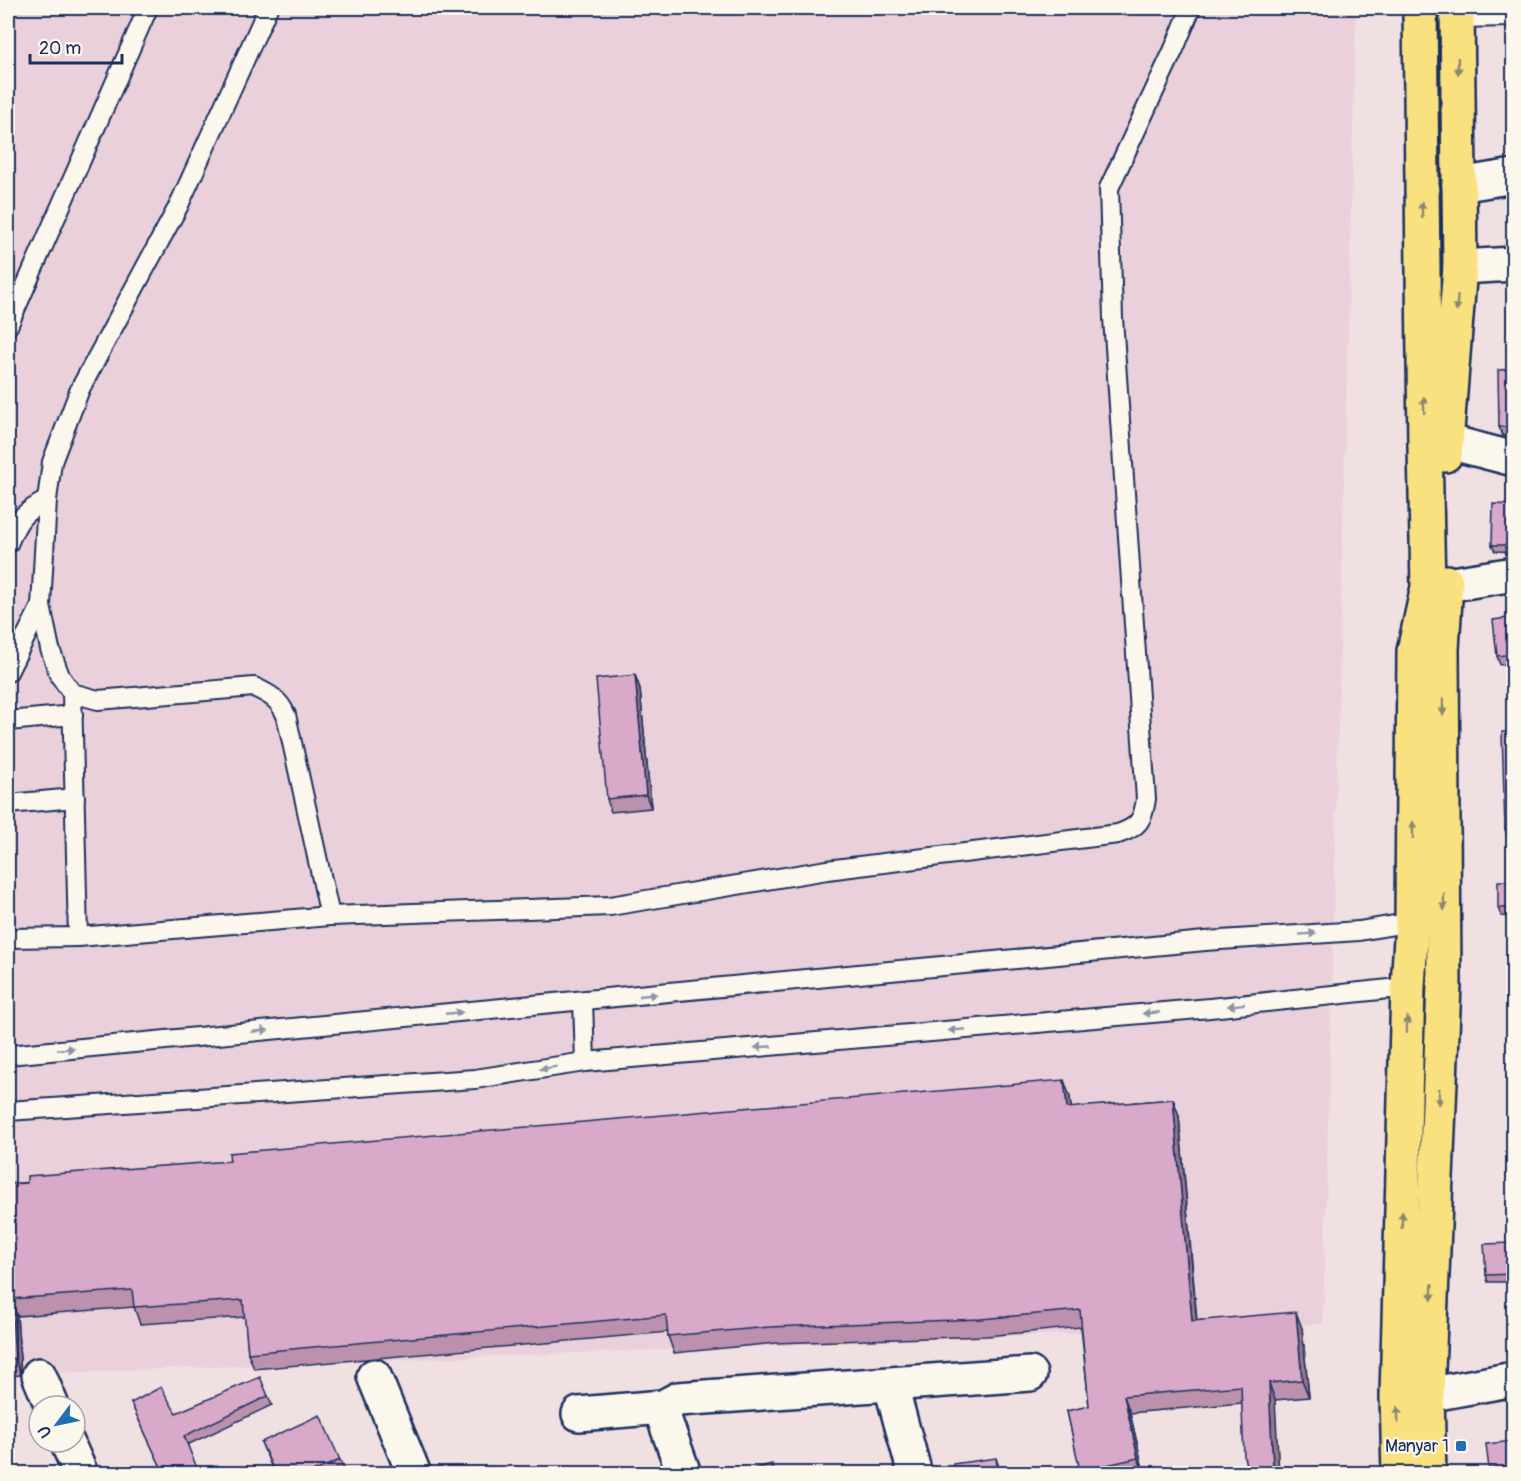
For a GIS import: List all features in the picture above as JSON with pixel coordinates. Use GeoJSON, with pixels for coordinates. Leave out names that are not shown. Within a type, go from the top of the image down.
{"type":"FeatureCollection","features":[{"type":"Feature","properties":{"kind":"highway"},"geometry":{"type":"LineString","coordinates":[[1399,1473],[1398,1396],[1408,987],[1412,922],[1414,651],[1428,586],[1420,8]]}},
{"type":"Feature","properties":{"kind":"highway"},"geometry":{"type":"LineString","coordinates":[[1429,1473],[1428,1395],[1444,985],[1442,649],[1446,585],[1445,441],[1460,267],[1457,13]]}},
{"type":"Feature","properties":{"kind":"street"},"geometry":{"type":"LineString","coordinates":[[1460,185],[1514,176]]}},
{"type":"Feature","properties":{"kind":"street"},"geometry":{"type":"LineString","coordinates":[[1460,267],[1514,264]]}},
{"type":"Feature","properties":{"kind":"street"},"geometry":{"type":"LineString","coordinates":[[1445,441],[1514,459]]}},
{"type":"Feature","properties":{"kind":"street"},"geometry":{"type":"LineString","coordinates":[[1446,585],[1514,574]]}},
{"type":"Feature","properties":{"kind":"street"},"geometry":{"type":"LineString","coordinates":[[579,1414],[663,1407],[678,1399],[891,1386],[1030,1374]]}},
{"type":"Feature","properties":{"kind":"street"},"geometry":{"type":"LineString","coordinates":[[39,1376],[47,1394]]}},
{"type":"Feature","properties":{"kind":"street"},"geometry":{"type":"LineString","coordinates":[[374,1376],[414,1473]]}},
{"type":"Feature","properties":{"kind":"street"},"geometry":{"type":"LineString","coordinates":[[1428,1395],[1514,1378]]}},
{"type":"Feature","properties":{"kind":"street"},"geometry":{"type":"LineString","coordinates":[[891,1386],[915,1473]]}},
{"type":"Feature","properties":{"kind":"street"},"geometry":{"type":"LineString","coordinates":[[663,1407],[665,1422],[684,1473]]}},
{"type":"Feature","properties":{"kind":"street"},"geometry":{"type":"LineString","coordinates":[[72,1454],[81,1473]]}},
{"type":"Feature","properties":{"kind":"lane"},"geometry":{"type":"LineString","coordinates":[[8,326],[148,8]]}},
{"type":"Feature","properties":{"kind":"lane"},"geometry":{"type":"LineString","coordinates":[[78,937],[72,693],[60,676],[50,649],[41,606],[47,500],[52,462],[80,389],[178,207],[268,8]]}},
{"type":"Feature","properties":{"kind":"lane"},"geometry":{"type":"LineString","coordinates":[[8,938],[78,937],[330,916],[610,906],[827,870],[1118,834],[1131,830],[1144,816],[1146,799],[1113,318],[1108,188],[1191,8]]}},
{"type":"Feature","properties":{"kind":"lane"},"geometry":{"type":"LineString","coordinates":[[1457,13],[1514,18]]}},
{"type":"Feature","properties":{"kind":"lane"},"geometry":{"type":"LineString","coordinates":[[8,544],[17,522],[27,510],[47,500]]}},
{"type":"Feature","properties":{"kind":"lane"},"geometry":{"type":"LineString","coordinates":[[8,672],[41,606]]}},
{"type":"Feature","properties":{"kind":"lane"},"geometry":{"type":"LineString","coordinates":[[72,693],[98,700],[254,687],[273,696],[282,705],[286,715],[330,916]]}},
{"type":"Feature","properties":{"kind":"lane"},"geometry":{"type":"LineString","coordinates":[[8,721],[73,716]]}},
{"type":"Feature","properties":{"kind":"lane"},"geometry":{"type":"LineString","coordinates":[[8,804],[75,798]]}},
{"type":"Feature","properties":{"kind":"lane"},"geometry":{"type":"LineString","coordinates":[[8,1055],[1257,938],[1359,931],[1412,922]]}},
{"type":"Feature","properties":{"kind":"lane"},"geometry":{"type":"LineString","coordinates":[[8,1111],[475,1079],[585,1062],[1210,1008],[1408,987]]}},
{"type":"Feature","properties":{"kind":"lane"},"geometry":{"type":"LineString","coordinates":[[583,1001],[585,1062]]}},
{"type":"Feature","properties":{"kind":"shaded area"},"geometry":{"type":"Polygon","coordinates":[[[8,8],[1356,8],[1323,1324],[8,1375],[8,8]]]}},
{"type":"Feature","properties":{"kind":"building"},"geometry":{"type":"Polygon","coordinates":[[[1514,369],[1514,427],[1499,427],[1498,370],[1514,369]]]}},
{"type":"Feature","properties":{"kind":"building"},"geometry":{"type":"Polygon","coordinates":[[[1493,504],[1514,505],[1514,545],[1492,545],[1493,504]]]}},
{"type":"Feature","properties":{"kind":"building"},"geometry":{"type":"Polygon","coordinates":[[[1514,617],[1514,654],[1497,656],[1493,620],[1514,617]]]}},
{"type":"Feature","properties":{"kind":"building"},"geometry":{"type":"Polygon","coordinates":[[[635,675],[646,795],[607,799],[596,679],[635,675]]]}},
{"type":"Feature","properties":{"kind":"building"},"geometry":{"type":"Polygon","coordinates":[[[1502,732],[1514,732],[1514,828],[1505,829],[1502,732]]]}},
{"type":"Feature","properties":{"kind":"building"},"geometry":{"type":"Polygon","coordinates":[[[1498,881],[1514,881],[1514,984],[1509,908],[1498,908],[1498,881]]]}},
{"type":"Feature","properties":{"kind":"building"},"geometry":{"type":"Polygon","coordinates":[[[1064,1080],[1067,1108],[1173,1099],[1192,1321],[1296,1312],[1302,1380],[1269,1383],[1273,1469],[1292,1467],[1293,1473],[1248,1473],[1244,1457],[1241,1386],[1124,1396],[1138,1458],[1080,1471],[1067,1411],[1089,1406],[1080,1310],[981,1319],[770,1327],[668,1336],[666,1315],[248,1353],[243,1300],[134,1307],[132,1290],[11,1299],[15,1358],[8,1359],[8,1184],[27,1183],[27,1176],[230,1161],[229,1153],[1064,1080]]]}},
{"type":"Feature","properties":{"kind":"building"},"geometry":{"type":"Polygon","coordinates":[[[1514,1243],[1514,1274],[1486,1275],[1484,1244],[1514,1243]]]}},
{"type":"Feature","properties":{"kind":"building"},"geometry":{"type":"Polygon","coordinates":[[[260,1377],[268,1396],[184,1436],[199,1473],[146,1473],[161,1467],[131,1403],[161,1387],[176,1413],[260,1377]]]}},
{"type":"Feature","properties":{"kind":"building"},"geometry":{"type":"Polygon","coordinates":[[[320,1415],[340,1460],[310,1473],[275,1473],[261,1442],[320,1415]]]}},
{"type":"Feature","properties":{"kind":"building"},"geometry":{"type":"Polygon","coordinates":[[[1514,1441],[1514,1473],[1493,1473],[1493,1468],[1489,1469],[1486,1444],[1514,1441]]]}},
{"type":"Feature","properties":{"kind":"building"},"geometry":{"type":"Polygon","coordinates":[[[996,1458],[998,1473],[954,1473],[953,1464],[996,1458]]]}},
{"type":"Feature","properties":{"kind":"building"},"geometry":{"type":"Polygon","coordinates":[[[772,1464],[774,1473],[739,1473],[772,1464]]]}},
{"type":"Feature","properties":{"kind":"building"},"geometry":{"type":"Polygon","coordinates":[[[43,1468],[45,1473],[21,1473],[43,1468]]]}},
{"type":"Feature","properties":{"kind":"place","name":"Manyar 1"},"geometry":{"type":"Point","coordinates":[1461,1446]}}]}
